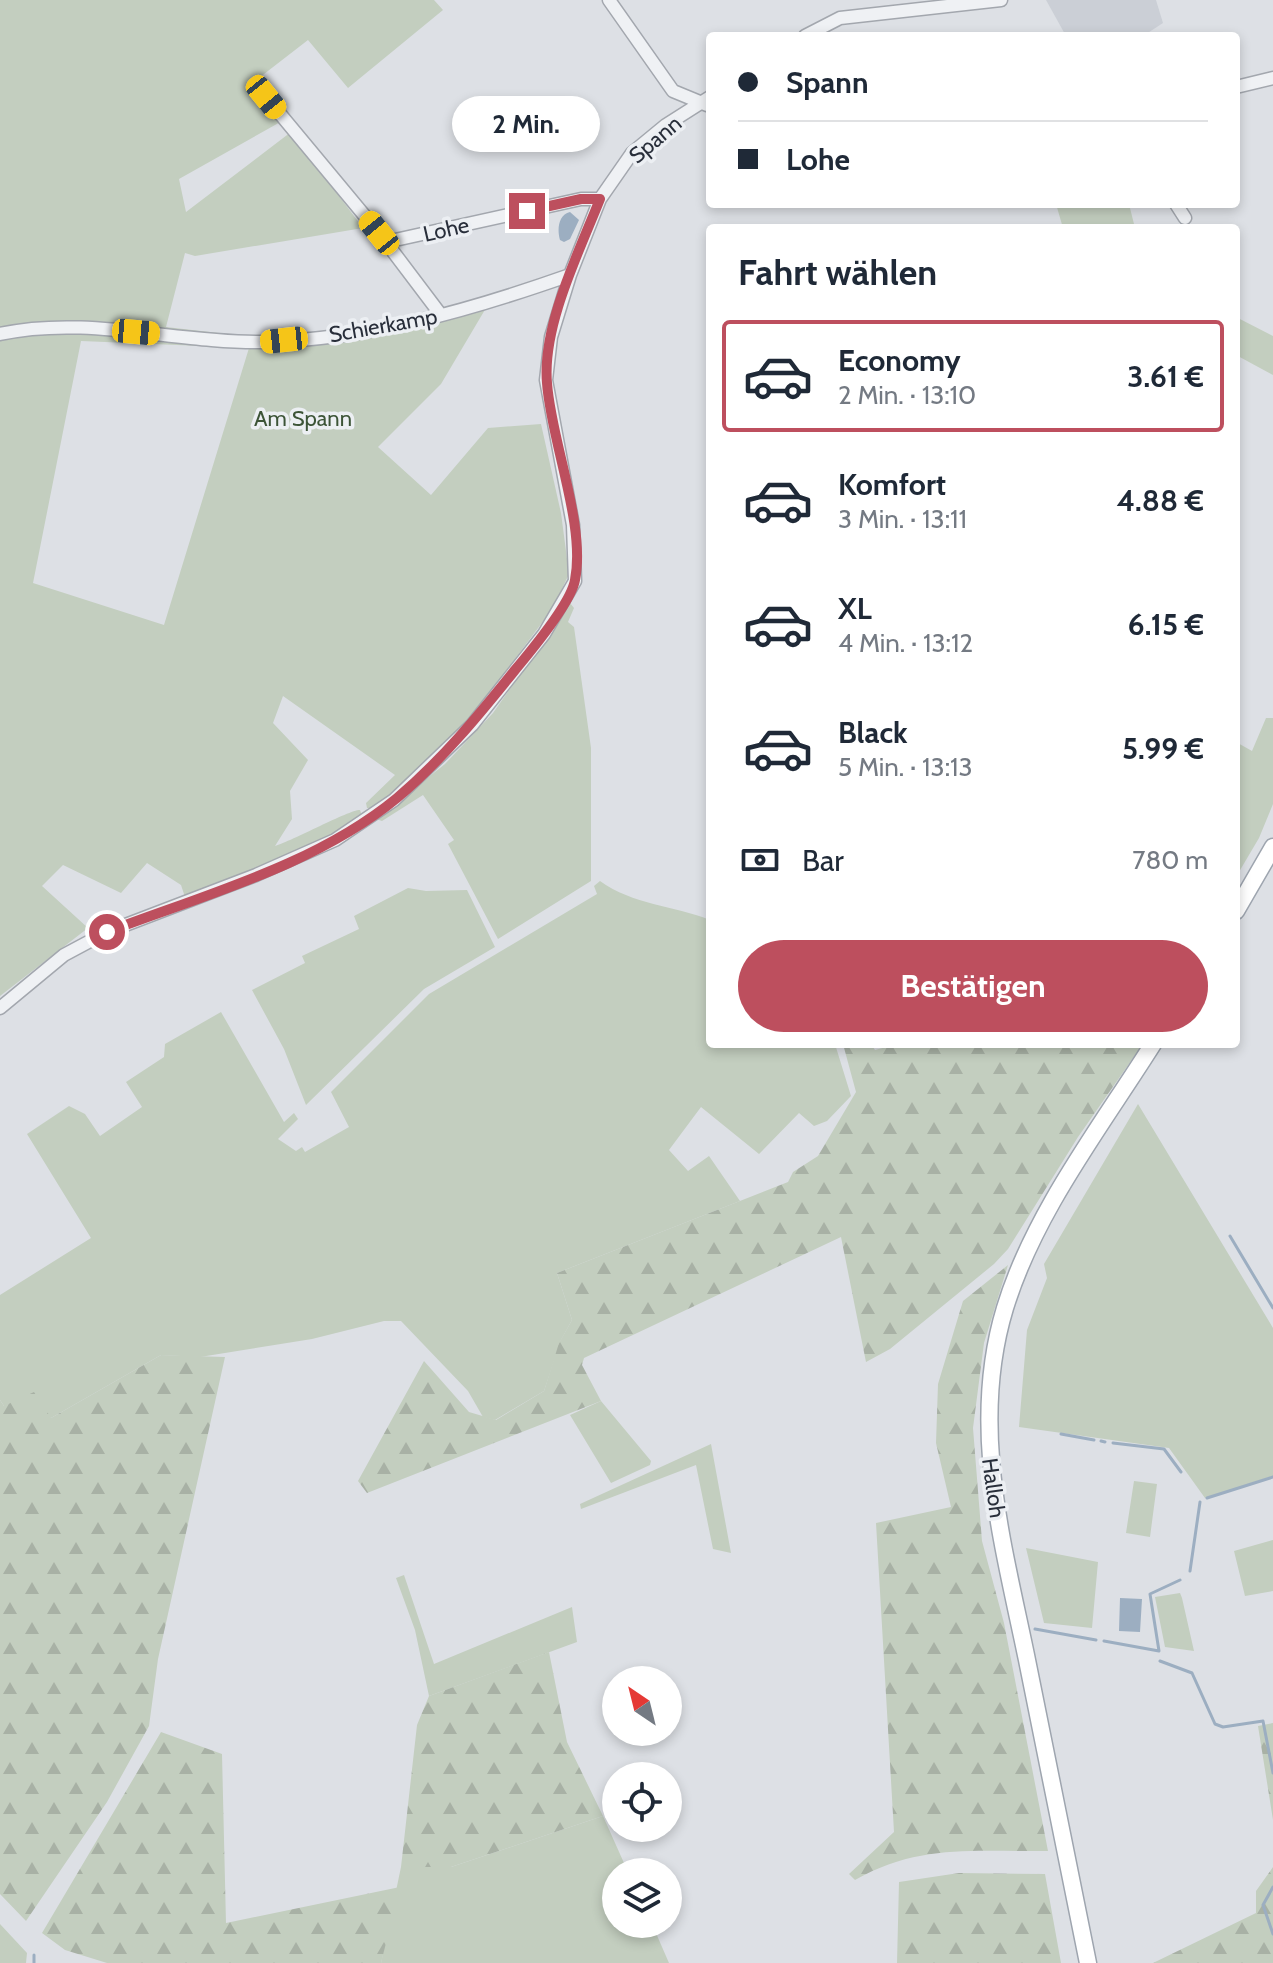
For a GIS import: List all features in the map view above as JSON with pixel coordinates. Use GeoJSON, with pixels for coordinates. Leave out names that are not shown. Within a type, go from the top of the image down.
{"type":"FeatureCollection","features":[{"type":"Feature","properties":{"kind":"main road"},"geometry":{"type":"LineString","coordinates":[[1240,904],[1273,847]]}},
{"type":"Feature","properties":{"kind":"main road","name":"Halloh"},"geometry":{"type":"LineString","coordinates":[[1088,1963],[995,1503],[988,1443],[989,1408],[997,1339],[1022,1261],[1151,1048]]}},
{"type":"Feature","properties":{"kind":"street"},"geometry":{"type":"LineString","coordinates":[[609,0],[673,91],[706,102]]}},
{"type":"Feature","properties":{"kind":"street"},"geometry":{"type":"LineString","coordinates":[[813,32],[840,18],[1001,0]]}},
{"type":"Feature","properties":{"kind":"street"},"geometry":{"type":"LineString","coordinates":[[1240,86],[1273,78]]}},
{"type":"Feature","properties":{"kind":"street"},"geometry":{"type":"LineString","coordinates":[[266,97],[386,242],[441,315]]}},
{"type":"Feature","properties":{"kind":"street","name":"Spann"},"geometry":{"type":"LineString","coordinates":[[0,1008],[64,955],[107,932],[256,875],[335,840],[394,800],[472,725],[544,634],[575,581],[573,525],[546,380],[551,337],[570,275],[600,199],[632,153],[706,103]]}},
{"type":"Feature","properties":{"kind":"street","name":"Lohe"},"geometry":{"type":"LineString","coordinates":[[386,242],[581,199],[600,199]]}},
{"type":"Feature","properties":{"kind":"street"},"geometry":{"type":"LineString","coordinates":[[1179,208],[1185,218]]}},
{"type":"Feature","properties":{"kind":"street","name":"Schierkamp"},"geometry":{"type":"LineString","coordinates":[[0,334],[81,328],[261,342],[361,333],[441,315],[570,275]]}},
{"type":"Feature","properties":{"kind":"shaded area"},"geometry":{"type":"Polygon","coordinates":[[[1046,0],[1156,0],[1163,23],[1149,32],[1064,32],[1046,0]]]}},
{"type":"Feature","properties":{"kind":"green space","name":"Am Spann"},"geometry":{"type":"Polygon","coordinates":[[[0,0],[434,0],[443,10],[348,88],[308,40],[255,81],[284,120],[179,179],[186,212],[291,132],[363,228],[195,256],[185,253],[166,327],[263,338],[251,348],[260,349],[361,338],[486,308],[441,384],[378,447],[431,495],[488,428],[541,424],[561,513],[569,574],[553,608],[461,731],[375,808],[367,808],[366,803],[395,775],[283,696],[273,723],[308,760],[290,791],[292,819],[275,846],[354,811],[360,810],[362,816],[325,839],[185,897],[181,885],[147,863],[121,893],[63,865],[42,886],[88,928],[0,996],[0,0]],[[81,341],[33,583],[164,625],[249,348],[81,341]]]}},
{"type":"Feature","properties":{"kind":"green space"},"geometry":{"type":"Polygon","coordinates":[[[1057,208],[1130,208],[1134,224],[1062,224],[1057,208]]]}},
{"type":"Feature","properties":{"kind":"green space"},"geometry":{"type":"Polygon","coordinates":[[[1240,319],[1273,336],[1273,375],[1240,357],[1240,319]]]}},
{"type":"Feature","properties":{"kind":"green space"},"geometry":{"type":"Polygon","coordinates":[[[570,603],[574,608],[568,622],[574,627],[591,748],[591,881],[498,939],[448,844],[454,840],[423,795],[382,821],[376,819],[445,764],[493,713],[570,603]]]}},
{"type":"Feature","properties":{"kind":"green space"},"geometry":{"type":"Polygon","coordinates":[[[1266,718],[1273,718],[1273,804],[1259,838],[1240,870],[1240,744],[1252,751],[1266,718]]]}},
{"type":"Feature","properties":{"kind":"green space"},"geometry":{"type":"Polygon","coordinates":[[[600,881],[640,900],[706,919],[706,1048],[836,1048],[851,1096],[827,1121],[814,1126],[799,1113],[759,1154],[701,1107],[669,1150],[688,1171],[709,1156],[740,1201],[557,1273],[572,1320],[561,1340],[544,1391],[495,1420],[483,1417],[468,1391],[401,1321],[384,1321],[312,1339],[200,1357],[161,1355],[51,1418],[4,1406],[0,1400],[0,1295],[91,1238],[27,1134],[69,1106],[85,1114],[100,1136],[142,1107],[126,1082],[164,1057],[165,1044],[221,1012],[284,1122],[294,1113],[298,1119],[278,1139],[296,1151],[302,1147],[305,1152],[349,1127],[331,1092],[429,994],[597,894],[594,886],[600,881]]]}},
{"type":"Feature","properties":{"kind":"green space"},"geometry":{"type":"Polygon","coordinates":[[[408,888],[467,890],[495,947],[424,989],[306,1105],[284,1049],[252,990],[305,963],[302,956],[359,929],[354,916],[408,888]]]}},
{"type":"Feature","properties":{"kind":"green space"},"geometry":{"type":"Polygon","coordinates":[[[844,1048],[1140,1048],[1078,1137],[1008,1249],[890,1349],[866,1362],[841,1237],[584,1358],[582,1365],[601,1401],[367,1493],[358,1481],[424,1361],[469,1412],[496,1420],[544,1391],[559,1343],[572,1320],[557,1273],[788,1182],[793,1172],[818,1156],[856,1092],[844,1048]]]}},
{"type":"Feature","properties":{"kind":"green space"},"geometry":{"type":"Polygon","coordinates":[[[1138,1104],[1273,1328],[1273,1476],[1205,1498],[1169,1448],[1019,1427],[1027,1330],[1047,1278],[1044,1264],[1138,1104]]]}},
{"type":"Feature","properties":{"kind":"green space"},"geometry":{"type":"Polygon","coordinates":[[[1008,1265],[984,1343],[973,1428],[982,1541],[1004,1623],[1048,1851],[972,1851],[926,1855],[879,1868],[855,1880],[849,1874],[894,1832],[876,1523],[951,1507],[936,1443],[938,1384],[963,1301],[1008,1265]]]}},
{"type":"Feature","properties":{"kind":"green space"},"geometry":{"type":"Polygon","coordinates":[[[161,1355],[225,1357],[158,1659],[149,1726],[107,1802],[26,1921],[0,1894],[0,1400],[4,1406],[34,1392],[51,1418],[161,1355]]]}},
{"type":"Feature","properties":{"kind":"green space"},"geometry":{"type":"Polygon","coordinates":[[[601,1401],[651,1461],[650,1465],[611,1483],[570,1415],[601,1401]]]}},
{"type":"Feature","properties":{"kind":"green space"},"geometry":{"type":"Polygon","coordinates":[[[711,1444],[731,1553],[713,1549],[696,1465],[581,1509],[580,1504],[711,1444]]]}},
{"type":"Feature","properties":{"kind":"green space"},"geometry":{"type":"Polygon","coordinates":[[[1134,1481],[1157,1484],[1150,1537],[1126,1533],[1134,1481]]]}},
{"type":"Feature","properties":{"kind":"green space"},"geometry":{"type":"Polygon","coordinates":[[[1273,1540],[1273,1591],[1245,1596],[1234,1551],[1273,1540]]]}},
{"type":"Feature","properties":{"kind":"green space"},"geometry":{"type":"Polygon","coordinates":[[[1026,1548],[1098,1562],[1092,1628],[1044,1623],[1026,1548]]]}},
{"type":"Feature","properties":{"kind":"green space"},"geometry":{"type":"Polygon","coordinates":[[[404,1575],[434,1664],[572,1607],[577,1642],[429,1696],[415,1630],[396,1578],[404,1575]]]}},
{"type":"Feature","properties":{"kind":"green space"},"geometry":{"type":"Polygon","coordinates":[[[1180,1593],[1194,1651],[1165,1647],[1155,1597],[1180,1593]]]}},
{"type":"Feature","properties":{"kind":"green space"},"geometry":{"type":"Polygon","coordinates":[[[549,1652],[567,1742],[602,1816],[451,1867],[401,1867],[417,1725],[429,1696],[549,1652]]]}},
{"type":"Feature","properties":{"kind":"green space"},"geometry":{"type":"Polygon","coordinates":[[[1273,1723],[1273,1820],[1258,1726],[1273,1723]]]}},
{"type":"Feature","properties":{"kind":"green space"},"geometry":{"type":"Polygon","coordinates":[[[161,1732],[222,1754],[226,1923],[400,1887],[381,1963],[107,1963],[65,1950],[42,1933],[161,1732]]]}},
{"type":"Feature","properties":{"kind":"green space"},"geometry":{"type":"Polygon","coordinates":[[[602,1816],[602,1842],[615,1842],[622,1858],[602,1858],[602,1938],[658,1938],[669,1963],[381,1963],[401,1867],[451,1867],[602,1816]]]}},
{"type":"Feature","properties":{"kind":"green space"},"geometry":{"type":"Polygon","coordinates":[[[1273,1867],[1273,1963],[1153,1963],[1256,1913],[1256,1891],[1273,1867]]]}},
{"type":"Feature","properties":{"kind":"green space"},"geometry":{"type":"Polygon","coordinates":[[[959,1873],[1045,1874],[1061,1963],[897,1963],[899,1882],[959,1873]]]}},
{"type":"Feature","properties":{"kind":"green space"},"geometry":{"type":"Polygon","coordinates":[[[0,1924],[27,1953],[26,1963],[0,1963],[0,1924]]]}},
{"type":"Feature","properties":{"kind":"water"},"geometry":{"type":"Polygon","coordinates":[[[570,212],[579,220],[570,239],[564,242],[560,240],[559,223],[570,212]]]}},
{"type":"Feature","properties":{"kind":"water"},"geometry":{"type":"Polygon","coordinates":[[[1120,1598],[1142,1599],[1140,1632],[1119,1631],[1120,1598]]]}},
{"type":"Feature","properties":{"kind":"waterway"},"geometry":{"type":"LineString","coordinates":[[1230,1236],[1273,1308]]}},
{"type":"Feature","properties":{"kind":"waterway"},"geometry":{"type":"LineString","coordinates":[[1061,1434],[1094,1440]]}},
{"type":"Feature","properties":{"kind":"waterway"},"geometry":{"type":"LineString","coordinates":[[1101,1441],[1105,1442]]}},
{"type":"Feature","properties":{"kind":"waterway"},"geometry":{"type":"LineString","coordinates":[[1113,1443],[1164,1449],[1181,1472]]}},
{"type":"Feature","properties":{"kind":"waterway"},"geometry":{"type":"LineString","coordinates":[[1207,1498],[1273,1477]]}},
{"type":"Feature","properties":{"kind":"waterway"},"geometry":{"type":"LineString","coordinates":[[1190,1571],[1200,1502]]}},
{"type":"Feature","properties":{"kind":"waterway"},"geometry":{"type":"LineString","coordinates":[[1104,1641],[1159,1651],[1150,1594],[1180,1580]]}},
{"type":"Feature","properties":{"kind":"waterway"},"geometry":{"type":"LineString","coordinates":[[1035,1629],[1096,1640]]}},
{"type":"Feature","properties":{"kind":"waterway"},"geometry":{"type":"LineString","coordinates":[[1160,1661],[1192,1673],[1215,1724],[1223,1727],[1263,1721],[1273,1773]]}},
{"type":"Feature","properties":{"kind":"waterway"},"geometry":{"type":"LineString","coordinates":[[1273,1887],[1263,1905],[1273,1934]]}},
{"type":"Feature","properties":{"kind":"waterway"},"geometry":{"type":"LineString","coordinates":[[34,1955],[34,1963]]}},
{"type":"Feature","properties":{"kind":"route"},"geometry":{"type":"LineString","coordinates":[[107,932],[256,875],[335,840],[394,800],[437,763],[472,725],[544,634],[575,581],[573,525],[546,380],[551,337],[570,275],[600,199],[581,199],[527,211]]}}]}
